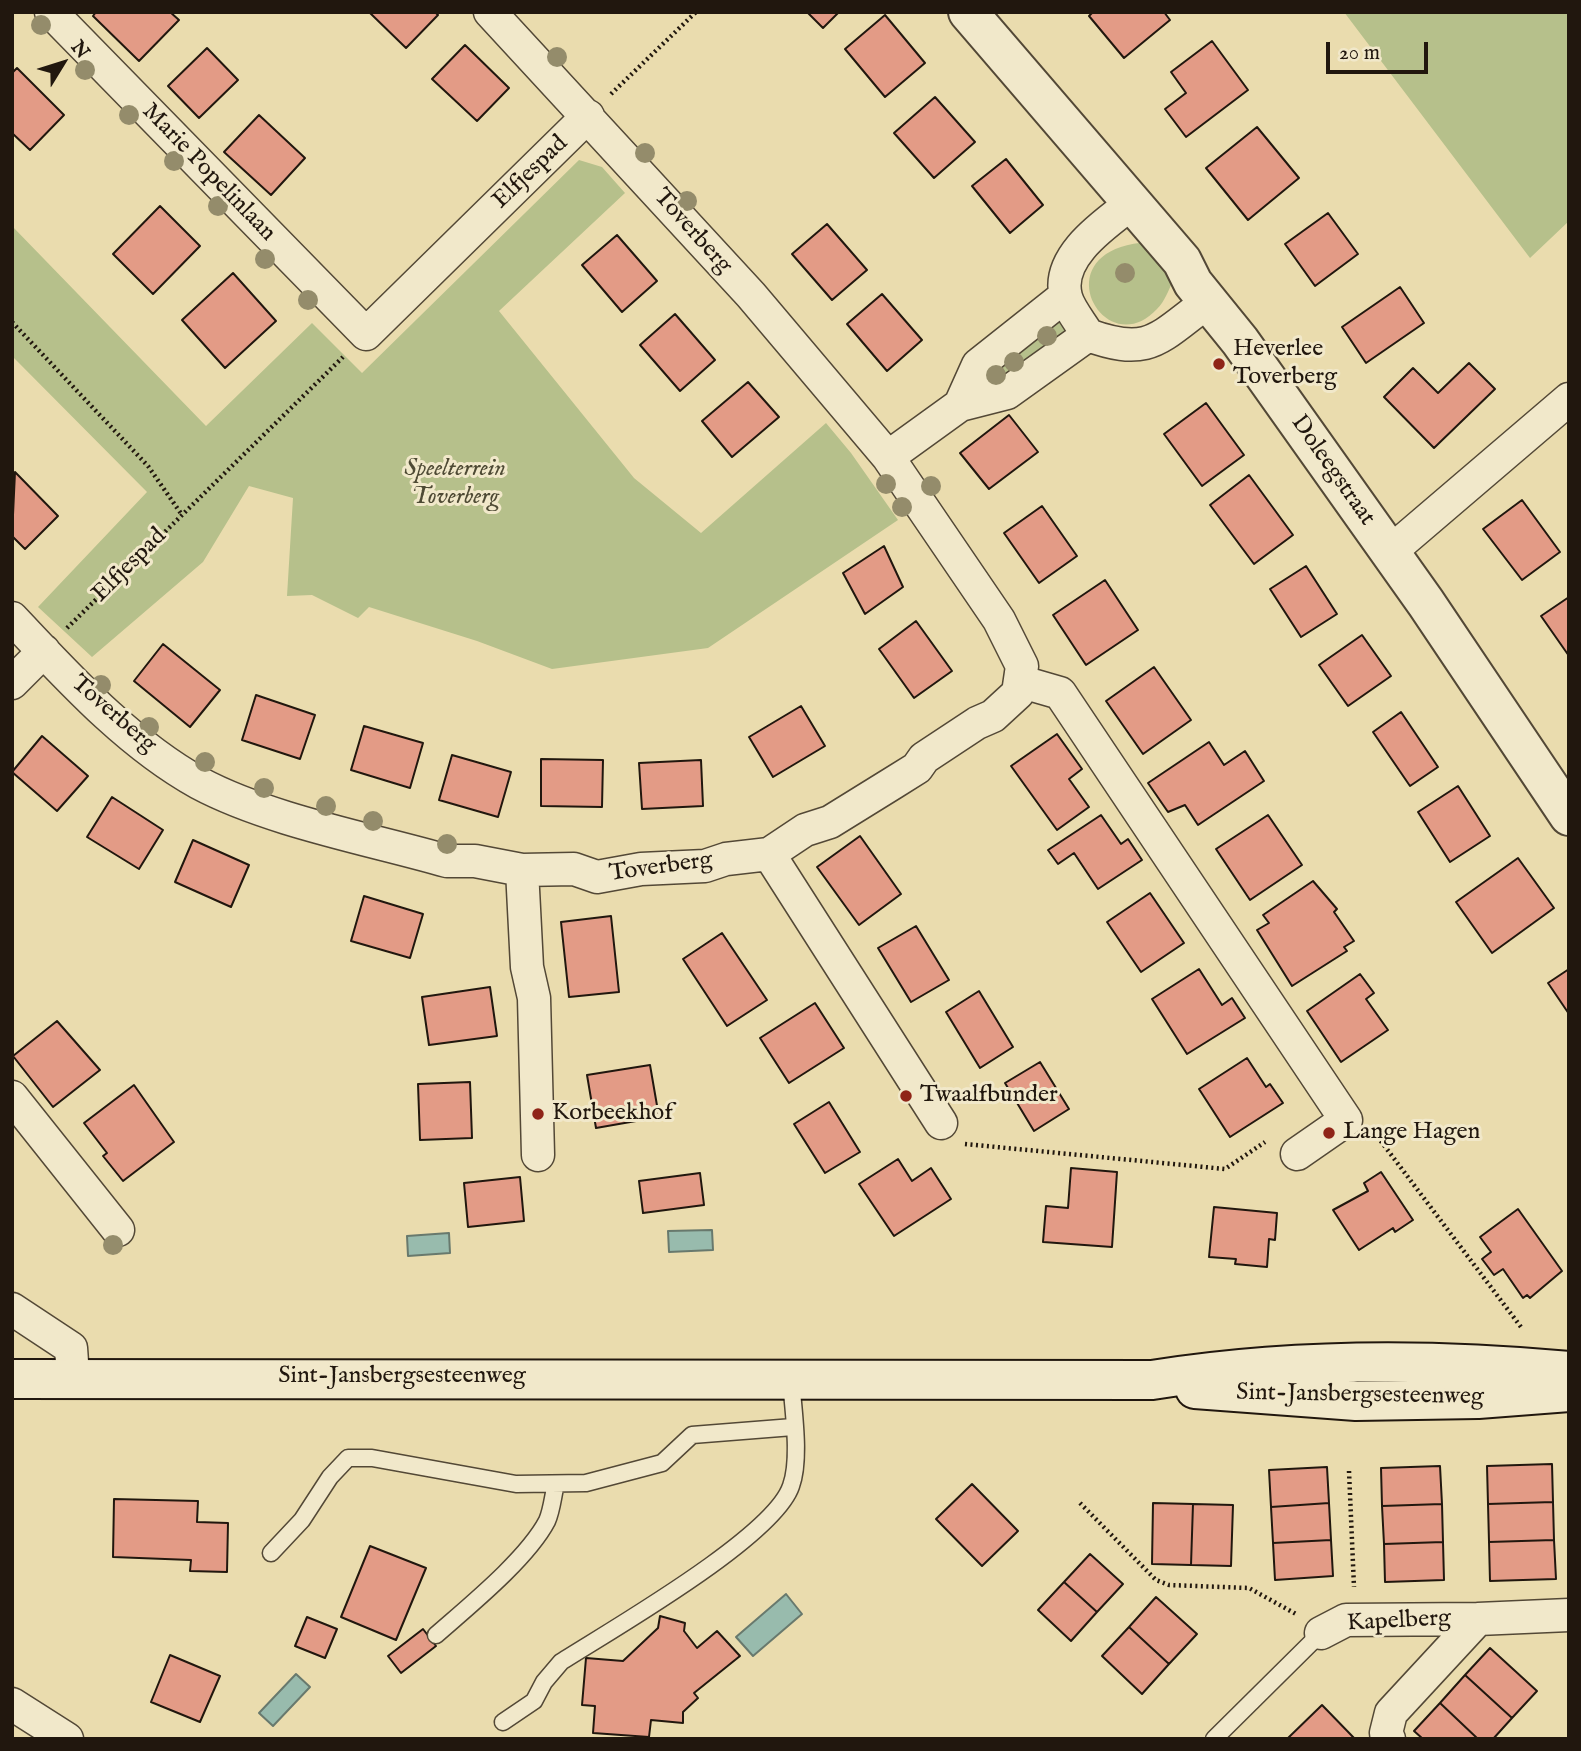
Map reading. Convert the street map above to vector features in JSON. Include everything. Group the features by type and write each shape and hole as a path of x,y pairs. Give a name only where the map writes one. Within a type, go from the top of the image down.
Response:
{"main road":[{"name":"Doleegstraat","path":"968,12 1131,204 1172,247 1193,283 1209,301 1390,552 1569,816"},
{"name":"Sint-Jansbergsesteenweg","path":"12,1378 74,1376 1152,1380 1214,1370 1339,1362 1474,1363 1569,1370"},
{"name":"Sint-Jansbergsesteenweg","path":"1152,1380 1212,1393 1356,1401 1478,1399 1569,1392"}],"street":[{"name":"Marie Popelinlaan","path":"51,12 357,343"},
{"name":"Toverberg","path":"12,618 53,642 142,744 199,782 260,809 447,861 475,861 522,870 574,869 597,877 641,869 705,866 726,859 768,854 805,830 830,822 916,768 924,758 1012,702 1022,682 1022,666 1017,652 999,620 888,457 751,295 490,12"},
{"name":"Elfjespad","path":"357,343 588,116"},
{"path":"1131,204 1080,248 1067,269 1065,296 1088,335 1117,345 1133,347 1146,343 1209,301"},
{"path":"960,405 978,365 1065,296"},
{"path":"888,457 960,405 1007,393 1088,335"},
{"path":"1390,552 1569,399"},
{"path":"12,683 53,642"},
{"path":"1022,682 1060,693 1346,1120 1297,1154"},
{"path":"768,854 941,1123"},
{"path":"522,870 527,967 534,998 538,1154"},
{"path":"12,1097 118,1230"},
{"path":"12,1309 71,1348 74,1376"},
{"name":"Kapelberg","path":"1321,1633 1346,1620 1569,1615"},
{"name":"Kapelberg","path":"1389,1739 1386,1733 1391,1713 1478,1619"},
{"path":"12,1704 67,1739"}],"lane":[{"path":"503,1722 534,1701 544,1682 561,1662 712,1565 777,1511 792,1486 791,1378"},
{"path":"271,1553 302,1520 330,1477 348,1458 372,1458 516,1484 586,1483 662,1463 692,1435 793,1427"},
{"path":"436,1635 491,1587 531,1542 547,1520 556,1484"},
{"name":"Kapelberg","path":"1214,1739 1321,1633"}],"path":[{"name":"Elfjespad","path":"588,116 696,12"},
{"path":"12,322 148,466 182,515"},
{"name":"Elfjespad","path":"53,642 357,343"},
{"path":"1346,1120 1361,1112 1521,1327"},
{"path":"941,1123 965,1144 1225,1169 1281,1132 1297,1154"},
{"path":"1349,1471 1354,1589"},
{"name":"Kapelberg","path":"1080,1503 1156,1580 1169,1585 1249,1588 1308,1620 1321,1633"}],"green space":[{"path":"1344,12 1569,12 1569,221 1530,258"},
{"name":"Speelterrein Toverberg","path":"579,160 602,167 625,193 499,311 634,478 701,533 826,423 851,453 898,520 708,648 552,669 477,641 369,607 358,618 312,595 287,596 293,498 249,486 203,562 92,657 38,607 147,492 12,356 12,226 206,426 312,323 362,373"},
{"path":"1149,242 1173,281 1157,309 1137,323 1118,323 1102,314 1092,299 1089,281 1096,263 1116,249"},
{"path":"1057,319 1066,332 982,390 978,385"}],"shaded area":[{"path":"712,1230 713,1250 669,1252 668,1231"},
{"path":"449,1233 450,1253 408,1256 407,1236"},
{"path":"786,1594 802,1614 753,1656 736,1637"},
{"path":"296,1674 310,1687 273,1726 259,1713"}],"building":[{"path":"96,12 170,12 179,20 139,61 93,16"},
{"path":"369,12 435,12 438,15 406,48"},
{"path":"807,12 839,12 823,28"},
{"path":"1093,12 1164,12 1170,20 1124,58 1089,16"},
{"path":"885,15 925,63 885,97 845,49"},
{"path":"1212,41 1248,90 1186,137 1165,109 1186,93 1171,72"},
{"path":"465,45 509,88 477,121 432,79"},
{"path":"207,48 238,80 199,118 168,86"},
{"path":"17,68 64,115 30,150 12,133 12,73"},
{"path":"935,97 975,142 934,178 894,133"},
{"path":"259,115 305,158 271,195 224,152"},
{"path":"1257,127 1299,178 1248,220 1206,168"},
{"path":"1006,159 1043,205 1010,233 972,186"},
{"path":"160,206 200,246 153,294 113,254"},
{"path":"1328,213 1358,254 1315,286 1285,244"},
{"path":"827,224 867,270 832,300 792,254"},
{"path":"617,235 657,281 622,312 582,265"},
{"path":"233,273 276,321 225,368 182,320"},
{"path":"1400,287 1424,323 1366,363 1342,327"},
{"path":"882,294 922,340 887,371 847,324"},
{"path":"675,314 715,360 680,391 640,345"},
{"path":"1469,363 1495,389 1434,448 1384,397 1413,368 1438,393"},
{"path":"748,382 779,417 732,457 702,421"},
{"path":"1206,403 1244,455 1202,486 1164,434"},
{"path":"1009,415 1038,452 989,489 960,453"},
{"path":"15,472 58,516 25,549 12,536"},
{"path":"1249,475 1293,535 1254,564 1210,505"},
{"path":"1522,500 1560,552 1522,580 1483,529"},
{"path":"1042,506 1077,556 1039,583 1004,533"},
{"path":"884,546 903,587 865,614 843,573"},
{"path":"1306,566 1337,614 1301,637 1270,589"},
{"path":"1105,580 1138,630 1086,665 1053,615"},
{"path":"1569,597 1569,656 1541,616"},
{"path":"916,621 952,671 914,698 879,649"},
{"path":"1362,635 1391,676 1348,706 1319,665"},
{"path":"163,644 220,690 190,727 134,681"},
{"path":"1154,667 1191,720 1143,754 1106,701"},
{"path":"256,695 315,715 300,759 242,740"},
{"path":"801,706 825,746 773,777 749,737"},
{"path":"1401,712 1438,767 1410,786 1373,732"},
{"path":"364,726 423,743 410,788 351,770"},
{"path":"1057,734 1082,769 1069,779 1089,807 1057,830 1011,766"},
{"path":"42,736 88,776 57,811 12,772"},
{"path":"1209,742 1224,765 1245,751 1264,781 1198,825 1185,805 1168,812 1148,783"},
{"path":"452,755 511,772 498,817 439,800"},
{"path":"541,759 603,760 602,807 541,806"},
{"path":"701,760 703,806 642,809 639,763"},
{"path":"1458,786 1490,836 1450,862 1418,812"},
{"path":"112,797 163,830 139,869 87,837"},
{"path":"1101,815 1121,844 1128,839 1142,860 1098,889 1074,853 1058,864 1048,850"},
{"path":"1268,815 1302,865 1250,900 1216,849"},
{"path":"860,836 901,894 859,925 817,867"},
{"path":"193,840 249,865 231,907 175,882"},
{"path":"1518,858 1554,908 1492,953 1456,902"},
{"path":"1313,881 1337,909 1334,912 1354,941 1344,947 1347,951 1292,986 1257,930 1269,923 1263,915"},
{"path":"1150,893 1184,943 1141,972 1107,922"},
{"path":"364,896 423,914 410,958 351,941"},
{"path":"611,916 619,992 569,997 561,922"},
{"path":"916,926 949,980 911,1002 878,948"},
{"path":"722,933 767,1000 727,1026 683,959"},
{"path":"1199,969 1222,1005 1232,998 1245,1018 1187,1054 1152,999"},
{"path":"1569,969 1569,1014 1548,983"},
{"path":"1360,974 1374,993 1366,999 1388,1030 1341,1062 1307,1011"},
{"path":"490,987 497,1036 429,1045 422,997"},
{"path":"979,991 1013,1047 980,1068 946,1012"},
{"path":"815,1003 844,1048 789,1083 760,1038"},
{"path":"57,1021 100,1070 53,1107 13,1056"},
{"path":"1247,1058 1266,1087 1270,1084 1283,1103 1230,1137 1199,1089"},
{"path":"1040,1062 1069,1109 1034,1131 1005,1083"},
{"path":"650,1065 659,1117 596,1128 587,1075"},
{"path":"470,1082 472,1138 420,1140 418,1084"},
{"path":"134,1085 174,1142 123,1181 103,1156 107,1153 84,1123"},
{"path":"829,1102 860,1152 825,1173 794,1124"},
{"path":"898,1159 912,1181 931,1168 951,1199 894,1236 859,1184"},
{"path":"1071,1168 1117,1172 1112,1247 1043,1242 1046,1206 1068,1208"},
{"path":"1381,1172 1413,1220 1395,1232 1393,1228 1359,1250 1333,1210 1368,1191 1364,1183"},
{"path":"700,1173 704,1205 643,1213 639,1181"},
{"path":"520,1177 524,1221 468,1227 464,1183"},
{"path":"1214,1207 1277,1213 1275,1240 1269,1239 1267,1267 1235,1264 1236,1259 1209,1257"},
{"path":"1518,1209 1562,1271 1530,1298 1527,1295 1523,1298 1503,1269 1494,1275 1482,1259 1491,1252 1480,1237"},
{"path":"1552,1464 1553,1502 1488,1504 1487,1466"},
{"path":"1440,1466 1442,1504 1382,1506 1381,1468"},
{"path":"1327,1467 1329,1503 1271,1507 1269,1470"},
{"path":"972,1484 1018,1531 982,1566 936,1519"},
{"path":"114,1499 198,1501 197,1522 228,1523 227,1572 190,1571 191,1560 113,1557"},
{"path":"1553,1502 1554,1540 1489,1542 1488,1504"},
{"path":"1153,1503 1193,1504 1191,1565 1152,1564"},
{"path":"1329,1503 1331,1540 1273,1543 1271,1507"},
{"path":"1193,1504 1233,1505 1231,1566 1191,1565"},
{"path":"1442,1504 1443,1542 1384,1544 1382,1506"},
{"path":"1331,1540 1333,1576 1275,1580 1273,1543"},
{"path":"1554,1540 1556,1579 1490,1581 1489,1542"},
{"path":"1443,1542 1444,1580 1385,1582 1384,1544"},
{"path":"370,1546 426,1568 396,1640 341,1617"},
{"path":"1090,1554 1123,1584 1097,1612 1064,1582"},
{"path":"1064,1582 1097,1612 1071,1641 1038,1610"},
{"path":"1156,1597 1197,1634 1169,1664 1129,1627"},
{"path":"660,1616 685,1623 684,1631 697,1648 717,1631 740,1656 694,1693 698,1698 683,1712 683,1723 651,1720 649,1737 593,1733 595,1706 582,1705 586,1658 623,1661 658,1628"},
{"path":"307,1617 337,1629 325,1658 295,1646"},
{"path":"1129,1627 1169,1664 1142,1694 1102,1656"},
{"path":"423,1629 436,1646 401,1673 388,1656"},
{"path":"1490,1648 1537,1691 1512,1718 1465,1675"},
{"path":"170,1655 220,1676 200,1722 151,1702"},
{"path":"1465,1675 1512,1718 1493,1739 1478,1739 1440,1703"},
{"path":"1440,1703 1478,1739 1423,1739 1414,1731"},
{"path":"1322,1705 1355,1739 1287,1739"}],"place":[{"name":"Heverlee Toverberg","path":"1219,364"},
{"name":"Twaalfbunder","path":"906,1096"},
{"name":"Korbeekhof","path":"538,1114"},
{"name":"Lange Hagen","path":"1329,1133"}]}
